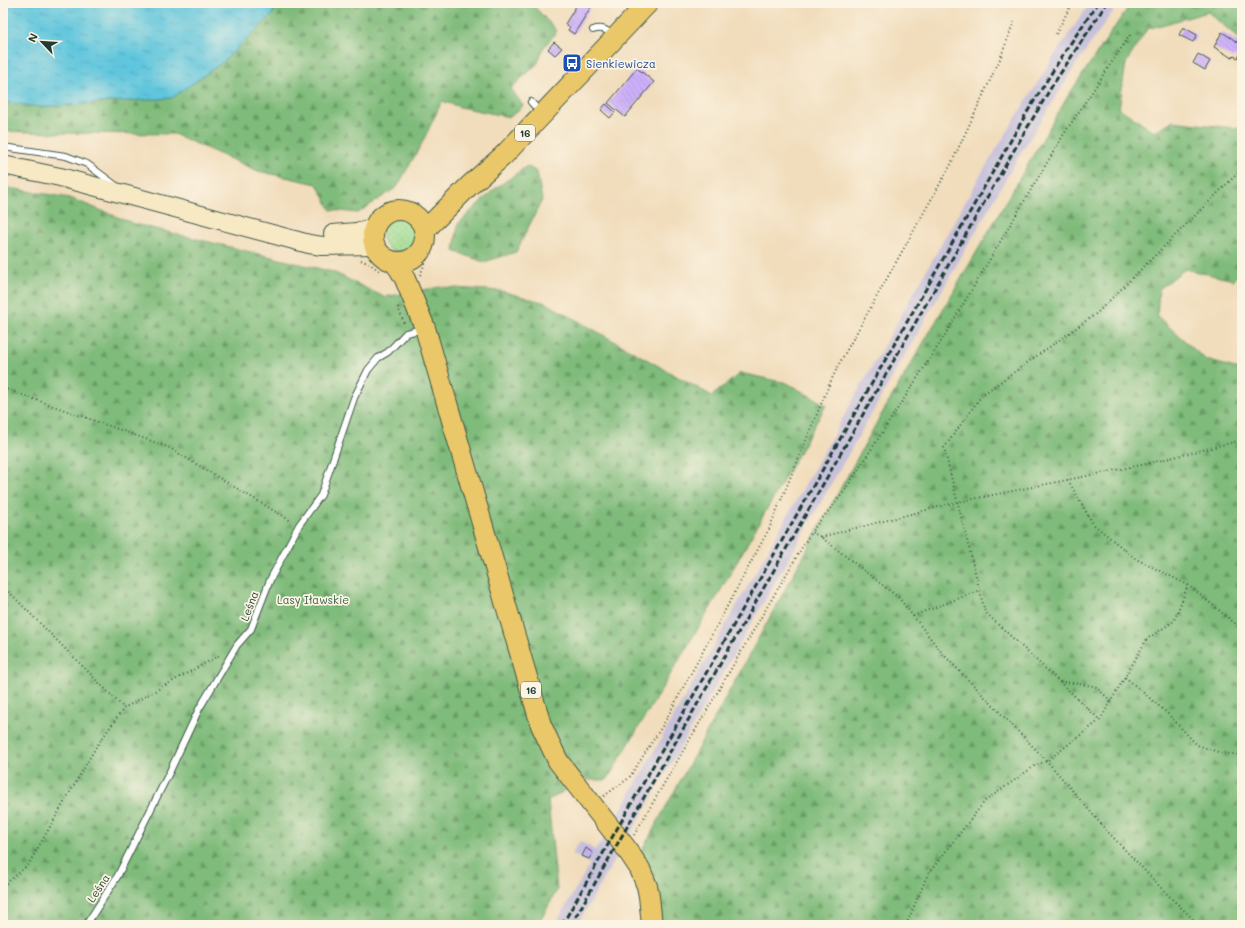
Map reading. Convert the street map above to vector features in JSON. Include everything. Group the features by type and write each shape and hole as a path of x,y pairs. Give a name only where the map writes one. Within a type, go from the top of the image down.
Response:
{"main road":[{"name":"16","path":"420,222 469,186 504,155 537,109 616,38 648,3"},
{"path":"3,165 60,177 309,244 322,246 374,237 379,219 386,213 396,210 406,211 420,222 425,238 424,246 419,253 397,265"},
{"name":"16","path":"374,237 378,252 383,258 397,265 400,270 425,328 541,725 558,761 626,848 640,869 647,886 652,925"}],"lane":[{"path":"593,30 599,28 604,29 616,38"},
{"path":"3,147 66,156 87,164 128,195"},
{"name":"Leśna","path":"86,925 117,877 199,709 237,645 251,629 270,580 299,525 321,495 354,398 368,370 378,358 388,352 406,333 425,328"}],"path":[{"path":"1056,34 1072,3"},
{"path":"591,804 629,778 663,725 735,592 769,529 828,385 950,166 1000,59 1014,22"},
{"path":"626,848 811,532 843,493 942,340 1064,134 1130,35"},
{"path":"1100,720 985,612 944,448 982,395 1097,312 1242,169"},
{"path":"357,259 370,264 397,265"},
{"path":"3,388 168,447 299,525"},
{"path":"821,537 958,502 1146,464 1242,440"},
{"path":"1068,480 1093,524 1136,559 1188,585 1242,629"},
{"path":"811,532 821,537 900,598 942,653 1047,761 1107,831 1199,925"},
{"path":"906,925 928,874 985,801 1036,765 1047,761 1100,720 1147,639 1174,620 1188,585"},
{"path":"3,586 124,708"},
{"path":"913,616 980,590"},
{"path":"3,886 28,865 96,747 124,708 237,645"},
{"path":"1125,677 1166,712 1197,745 1221,753 1242,755"},
{"path":"1059,682 1073,682 1095,686 1111,701"},
{"path":"1236,925 1242,918"}],"shaded area":[{"path":"1090,3 1119,3 1077,63 1019,156 628,839 614,822 981,174 1058,50"},
{"path":"607,834 620,851 577,925 555,925 590,864 572,854 580,841 595,850"}],"green space":[{"path":"278,3 531,3 557,31 544,47 537,64 511,88 523,106 510,117 460,107 442,101 422,143 397,187 358,213 331,210 317,184 258,171 174,134 3,131 3,102 40,107 172,98 272,15"},
{"path":"1131,3 1242,3 1242,41 1208,12 1147,29 1126,63 1119,108 1154,132 1172,121 1242,129 1242,269 1233,280 1185,269 1159,289 1157,316 1206,360 1242,370 1242,925 657,925 640,854 877,422 1068,96"},
{"path":"527,166 537,172 542,200 516,252 484,262 454,251 458,224 492,191"},
{"name":"Lasy Iławskie","path":"3,187 70,198 135,224 333,272 384,297 440,287 501,291 546,303 712,396 740,373 787,383 826,405 718,595 607,780 581,780 548,801 557,890 538,925 3,925"},
{"path":"396,218 402,218 406,219 413,225 416,235 415,242 409,249 402,252 396,252 392,251 385,245 382,238 382,232 383,228 389,221"}],"water":[{"path":"3,3 278,3 272,15 224,61 172,98 40,107 3,102"}],"building":[{"path":"578,3 585,3 591,7 574,34 568,30 570,27 565,24"},
{"path":"1183,27 1197,35 1193,42 1179,35"},
{"path":"1222,32 1242,45 1242,51 1238,58 1234,56 1232,58 1214,47"},
{"path":"554,42 562,48 555,55 548,49"},
{"path":"1198,54 1210,61 1205,70 1193,63"},
{"path":"637,68 654,82 625,117 608,103"},
{"path":"606,104 615,112 610,118 601,110"},
{"path":"586,848 593,853 589,859 582,856"}],"railway":[{"path":"562,925 1026,114 1064,53 1098,3"},
{"path":"571,925 1013,152 1052,86 1107,3"}],"place":[{"name":"Sienkiewicza","path":"572,63"}]}
